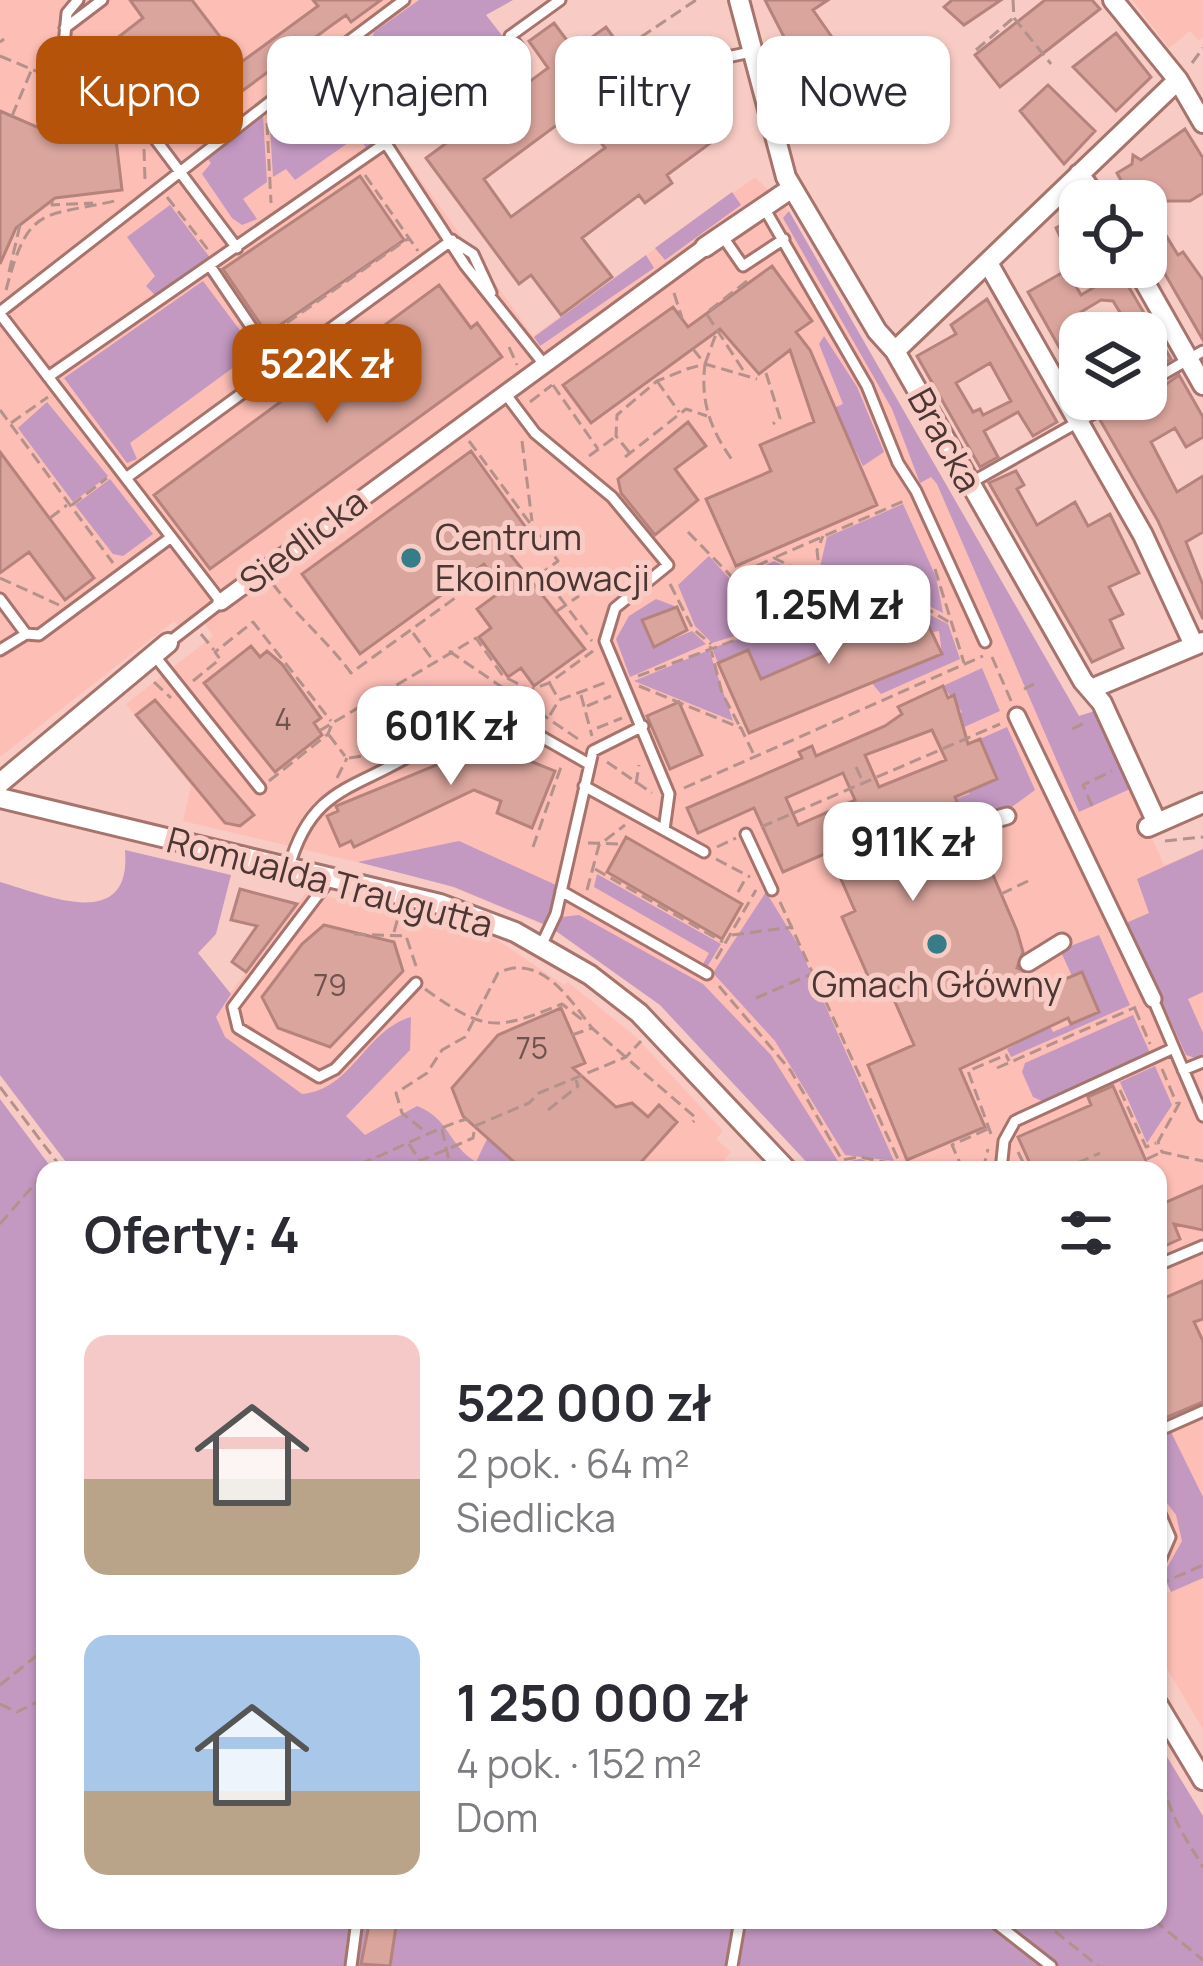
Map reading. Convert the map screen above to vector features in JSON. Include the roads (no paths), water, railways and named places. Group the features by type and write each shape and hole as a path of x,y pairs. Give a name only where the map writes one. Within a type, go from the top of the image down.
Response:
{"street":[{"name":"Bracka","path":"739,0 792,188 877,332 895,351 1091,689 1152,825 1203,803"},
{"path":"1113,0 1181,77 1203,123"},
{"path":"895,351 1181,77"},
{"path":"1079,173 1084,180"},
{"name":"Siedlicka","path":"221,602 525,376 543,368 792,188"},
{"path":"988,263 1199,644 1091,689"},
{"path":"1150,288 1196,355 1203,385"},
{"name":"Siedlicka","path":"0,783 157,657"},
{"path":"1017,716 1154,1003"},
{"name":"Romualda Traugutta","path":"0,798 450,907 542,946 639,1013 779,1161"},
{"path":"968,827 1007,816"},
{"path":"1028,963 1062,942"},
{"path":"1167,1720 1203,1780"}],"lane":[{"path":"78,0 67,13 67,60 74,70 118,95 237,248"},
{"path":"65,28 102,0"},
{"path":"355,36 404,0"},
{"path":"510,36 560,0"},
{"path":"733,57 751,52"},
{"path":"221,602 0,313 267,102"},
{"path":"48,377 382,144"},
{"path":"384,144 452,240 473,254 491,293 543,368"},
{"path":"763,206 867,386 898,463 916,491 985,642"},
{"path":"714,241 743,266 784,239"},
{"path":"126,478 452,240"},
{"path":"213,264 279,368"},
{"path":"1167,372 1196,355"},
{"path":"504,392 518,411 611,497 668,565 615,608 605,641 669,794 664,830"},
{"path":"969,483 1082,420"},
{"path":"0,650 26,634 39,635 170,538"},
{"path":"0,599 26,634"},
{"name":"Siedlicka","path":"157,657 221,602"},
{"path":"157,657 260,788"},
{"path":"289,867 306,818 424,747 468,708 540,736 589,764"},
{"path":"542,946 561,891 593,751 643,727"},
{"path":"584,786 704,852"},
{"path":"746,834 772,890"},
{"path":"332,877 233,1007 238,1028 310,1076 319,1077 335,1069 416,983"},
{"path":"561,891 707,974"},
{"path":"1154,1003 1203,1116"},
{"path":"1002,1161 1004,1141 1016,1120 1174,1048"},
{"path":"1184,1070 1203,1062"},
{"path":"1167,1261 1203,1246"},
{"path":"1167,1427 1203,1411"},
{"path":"351,1966 356,1929"},
{"path":"732,1966 738,1929"},
{"path":"1004,1929 1052,1966"}],"place":[{"name":"Centrum Ekoinnowacji","path":"411,558"},
{"name":"Gmach Główny","path":"937,944"}]}
